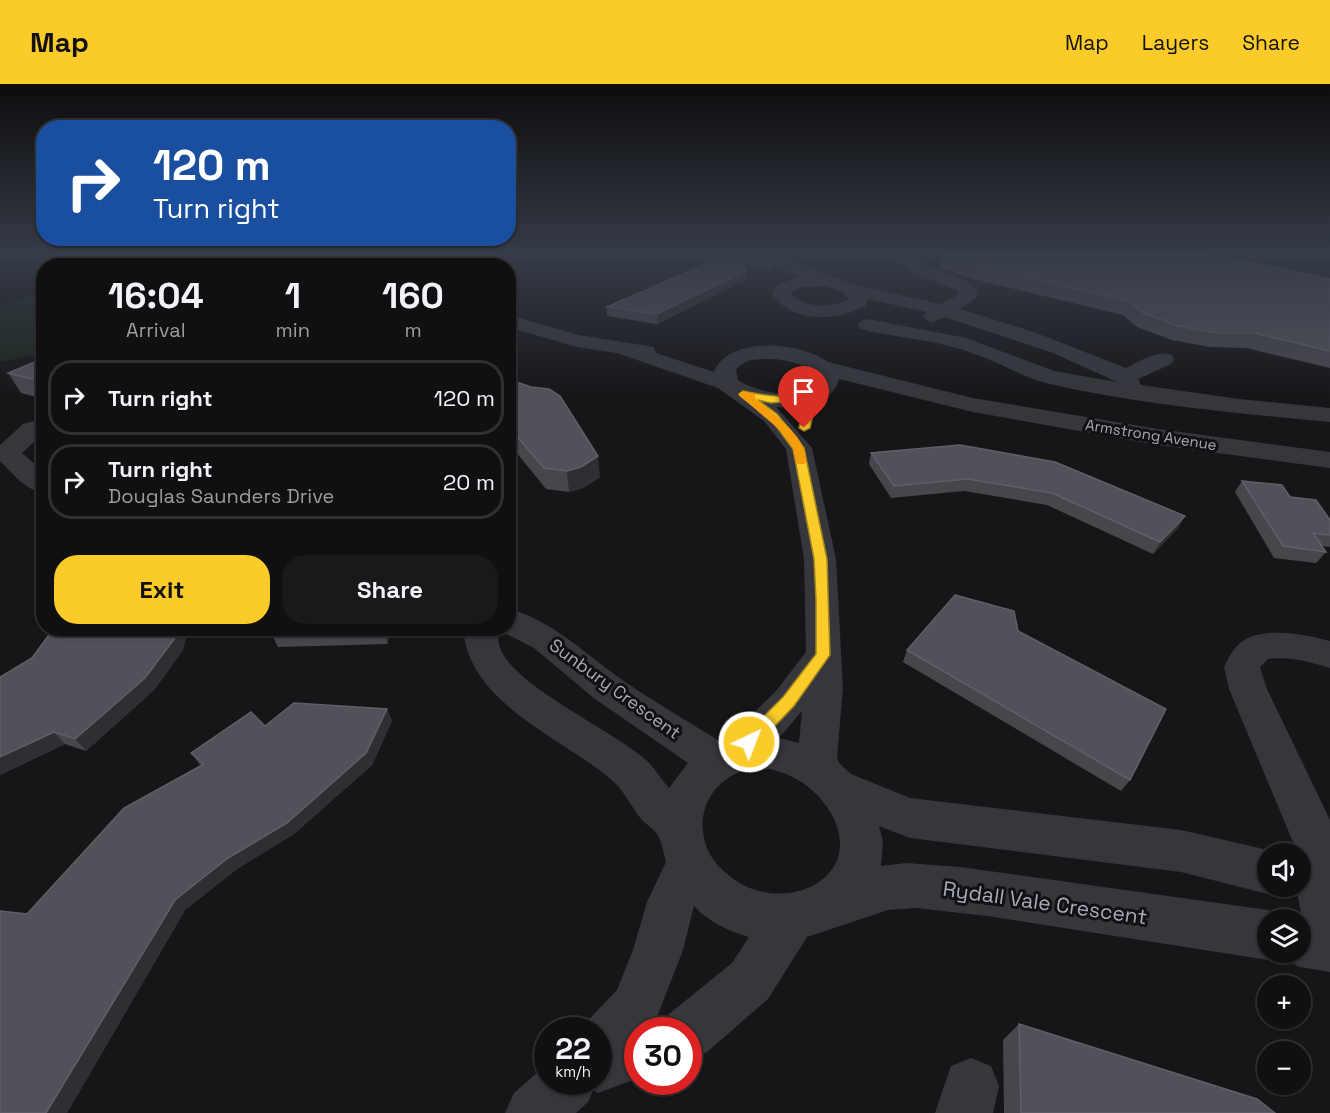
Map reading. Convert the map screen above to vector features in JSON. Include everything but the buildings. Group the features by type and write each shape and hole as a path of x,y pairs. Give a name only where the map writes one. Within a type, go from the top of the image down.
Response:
{"street":[{"path":"784,303 785,309"},
{"path":"788,303 747,355 724,369 723,376 735,388 773,416 799,448"},
{"path":"702,1021 750,981 808,913 850,883 862,851 857,818 816,757 824,688 820,559 799,448 815,395 828,383 829,375 800,347 802,332 807,322 844,303"},
{"path":"871,303 906,314 945,315 1028,335 1129,384"},
{"path":"945,315 961,303"},
{"path":"785,309 829,310"},
{"path":"516,323 577,341 625,349 747,355"},
{"path":"868,325 959,342 982,349 1049,377 1129,384 1239,406 1330,415"},
{"path":"625,349 735,388"},
{"name":"Armstrong Avenue","path":"747,355 785,353 818,364 973,405 1158,437 1330,460"},
{"path":"1129,384 1163,359"},
{"name":"Armstrong Avenue","path":"735,388 778,400 815,395 973,405"},
{"path":"36,427 7,453 36,479"},
{"name":"Sunbury Crescent","path":"516,624 546,639 608,688 729,758"},
{"path":"481,636 484,655 505,680 538,710 612,756 625,767 657,806 684,846 706,888 730,907 760,917 808,913"},
{"path":"1330,655 1292,646 1269,645 1257,649 1247,657 1242,667 1248,688 1318,864 1330,933"},
{"path":"612,1035 636,1008 658,950 684,846 684,801 698,778 729,758 789,701 823,655"},
{"path":"729,758 766,752 794,758 876,806 910,818 1181,851 1257,869"},
{"name":"Rydall Vale Crescent","path":"808,913 883,887 909,885 989,892 1257,933"},
{"path":"1311,944 1330,947"},
{"path":"534,1113 554,1095"}],"shaded area":[{"path":"11,303 36,303 36,354 0,362 0,307"}],"slow traffic":[{"path":"752,396 743,394 773,416 785,429 799,448 801,461"}],"route":[{"path":"749,742 789,701 823,655 823,600 820,559 799,448 773,416 743,394 771,400 812,396 804,428"}]}
